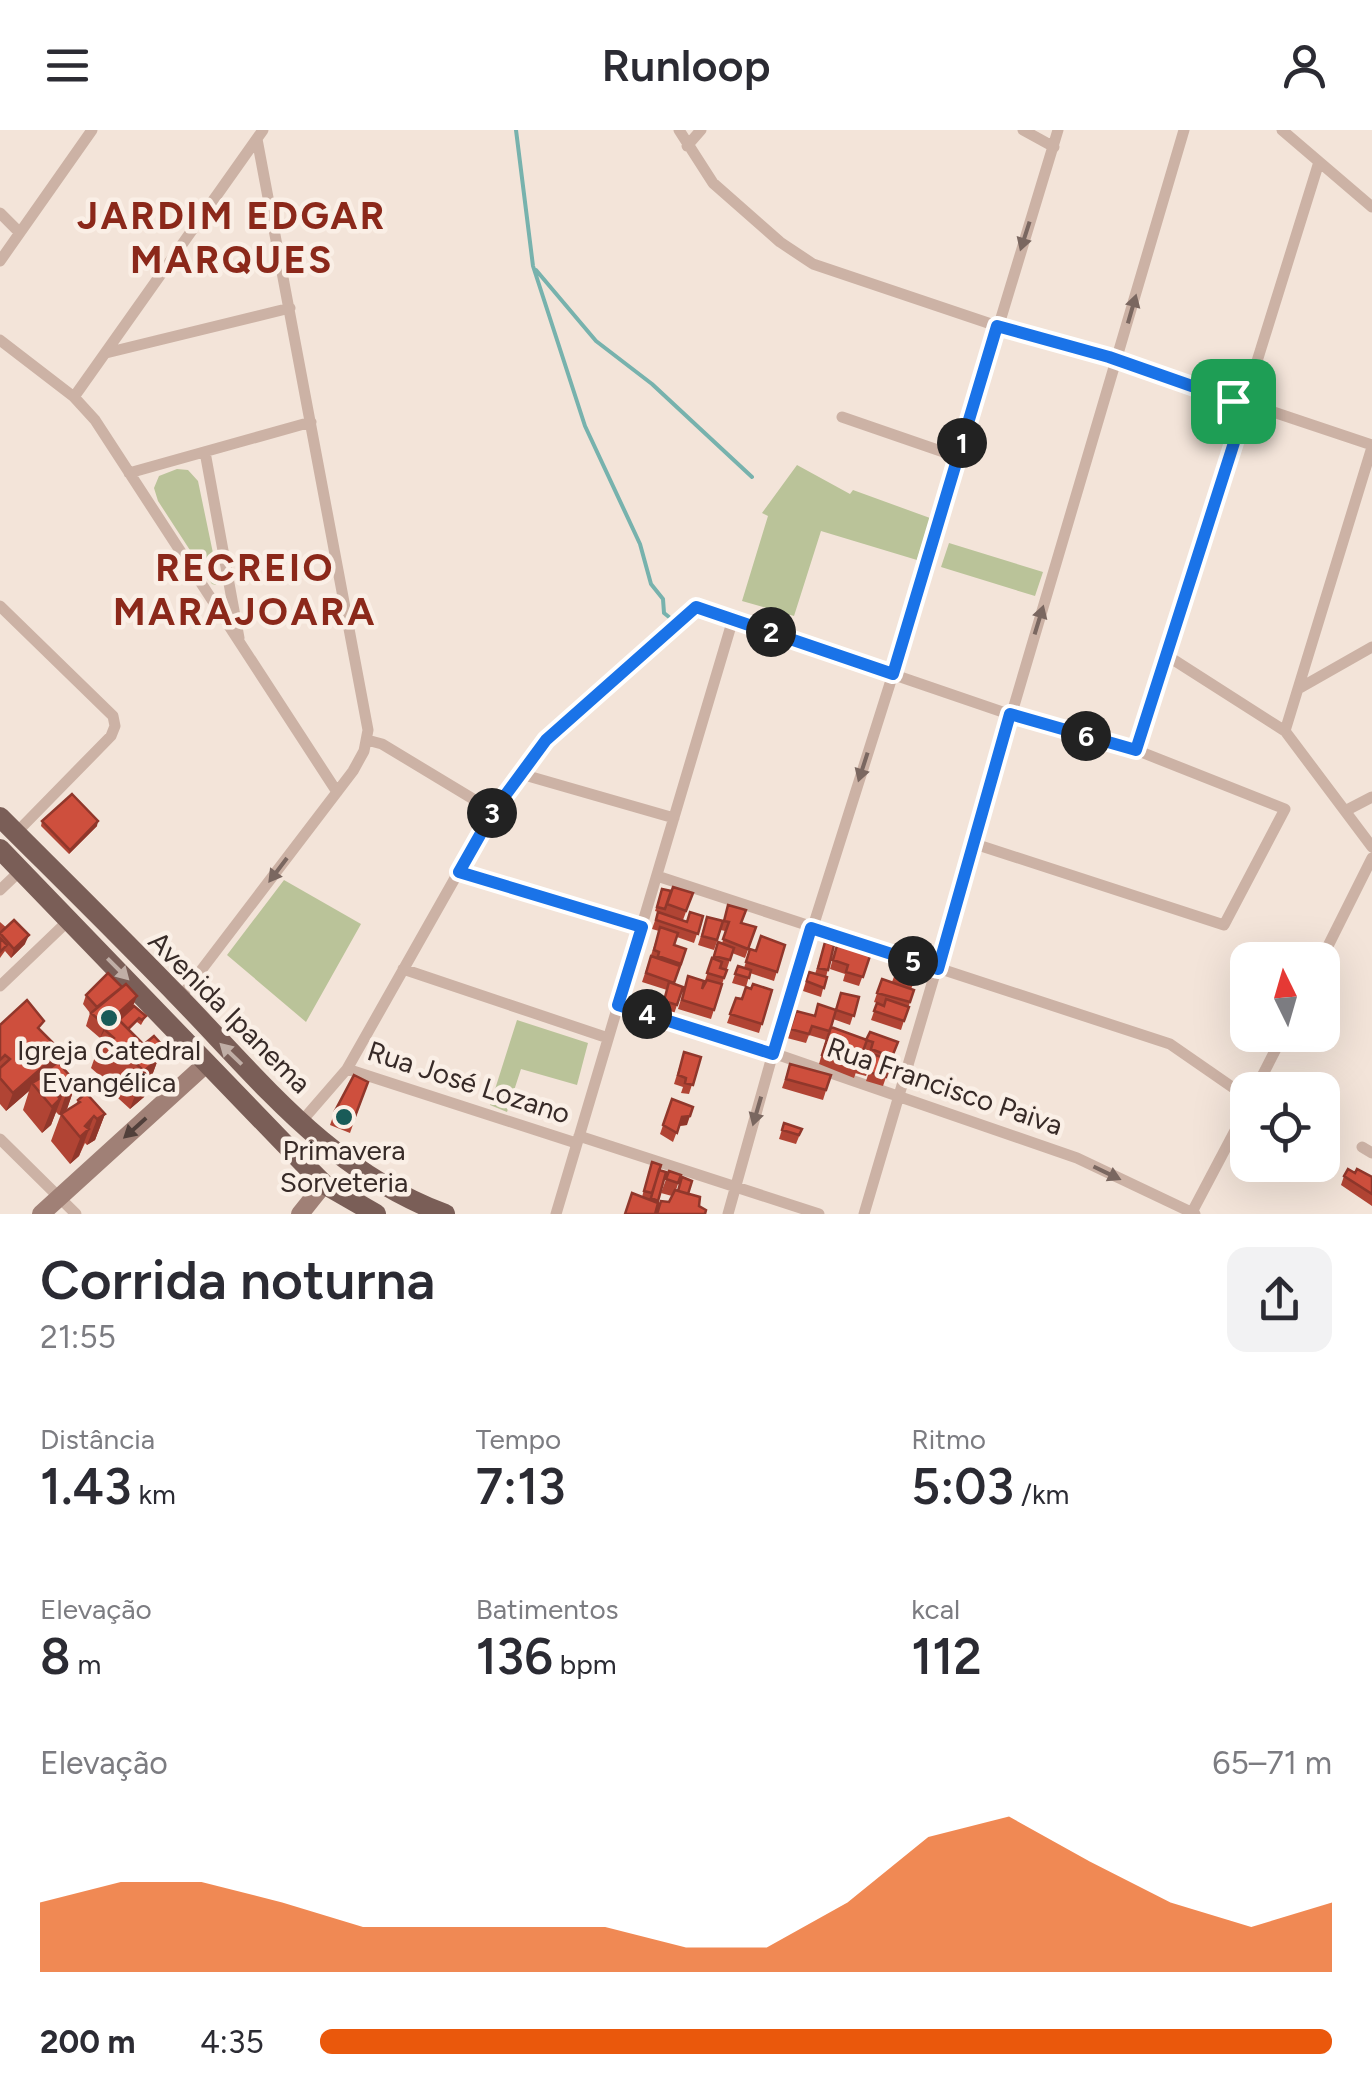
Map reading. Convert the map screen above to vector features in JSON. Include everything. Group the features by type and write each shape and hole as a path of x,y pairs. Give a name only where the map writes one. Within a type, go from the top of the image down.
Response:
{"main road":[{"name":"Avenida Ipanema","path":"0,817 180,998 219,1043 332,1150 386,1187 445,1214"},
{"name":"Avenida Ipanema","path":"0,849 324,1184 376,1214"},
{"path":"41,1214 208,1062"},
{"path":"300,1214 329,1174 332,1150"}],"street":[{"path":"0,261 92,130"},
{"path":"679,130 713,183 780,242 812,264 1372,446 1286,731"},
{"path":"687,146 701,130"},
{"path":"1023,130 1054,147"},
{"path":"728,1214 811,928 893,674 1058,130"},
{"path":"864,1214 1184,130"},
{"path":"1282,130 1372,207"},
{"path":"180,998 336,792 358,761 367,740 356,658 260,134"},
{"path":"74,397 260,134"},
{"path":"1136,750 1319,162"},
{"path":"0,213 19,232"},
{"path":"106,353 290,308"},
{"path":"0,340 74,397 95,420 336,792"},
{"path":"842,417 958,457"},
{"path":"130,473 311,422"},
{"path":"205,452 240,647"},
{"path":"0,606 112,716 115,726 111,736 16,833"},
{"path":"301,1122 347,1069 493,812 546,740 696,607 1010,714 1136,750 1285,809 1224,925 974,844"},
{"path":"556,1214 732,619"},
{"path":"1298,688 1372,647"},
{"path":"1166,655 1286,731 1372,847"},
{"path":"367,740 382,744 493,812"},
{"path":"521,774 674,818"},
{"path":"1345,811 1372,797"},
{"path":"1330,942 1372,858"},
{"path":"0,890 21,870"},
{"path":"459,872 642,927"},
{"path":"657,876 1170,1044 1230,1089"},
{"path":"0,986 69,920"},
{"path":"403,969 608,1038"},
{"name":"Rua Francisco Paiva","path":"618,1005 1077,1158 1192,1214"},
{"name":"Rua José Lozano","path":"347,1069 819,1214"},
{"path":"1192,1214 1230,1138"},
{"path":"0,1139 76,1214"}],"green space":[{"path":"797,465 850,494 853,490 930,518 917,560 821,531 794,616 742,601 768,516 762,513"},
{"path":"177,469 188,470 198,481 219,582 216,585 158,501 154,488 159,476"},
{"path":"949,543 1043,572 1035,596 941,567"},
{"path":"284,880 361,924 306,1022 227,955"},
{"path":"517,1020 588,1043 577,1085 521,1069 507,1112 490,1105"}],"building":[{"path":"72,794 98,821 70,850 42,821"},
{"path":"673,887 693,893 686,911 667,904"},
{"path":"662,889 671,891 665,909 657,907"},
{"path":"728,905 746,910 741,923 756,927 748,949 723,939 729,922 724,921"},
{"path":"658,912 687,922 690,912 703,916 698,934 656,920"},
{"path":"707,917 723,921 717,940 702,936"},
{"path":"14,920 29,935 14,949 0,933"},
{"path":"660,927 678,933 674,945 686,949 681,964 658,956 659,952 654,950"},
{"path":"761,936 785,945 777,972 746,962 750,949 756,951"},
{"path":"839,938 872,950 863,977 846,972 848,965 833,960"},
{"path":"718,942 734,948 730,960 714,956"},
{"path":"825,942 834,945 828,970 818,968"},
{"path":"651,956 680,966 674,983 646,973"},
{"path":"712,958 722,962 720,968 727,970 724,978 707,973"},
{"path":"900,960 918,965 915,980 895,974"},
{"path":"738,966 751,970 749,978 735,974"},
{"path":"809,972 827,977 824,988 806,981"},
{"path":"108,973 122,987 97,1007 86,995"},
{"path":"688,976 704,981 702,989 707,980 722,984 714,1010 682,1000"},
{"path":"882,979 914,990 910,1002 877,993"},
{"path":"669,982 683,987 677,1005 664,1001"},
{"path":"126,984 137,996 105,1025 91,1013"},
{"path":"753,984 772,990 762,1024 730,1014 736,998 742,999 746,987 751,989"},
{"path":"841,993 859,997 854,1016 836,1010"},
{"path":"886,999 909,1007 904,1021 874,1011 877,1003 884,1006"},
{"path":"27,1000 44,1021 38,1028 61,1051 13,1093 0,1078 0,1068 10,1059 5,1055 0,1060 0,1025"},
{"path":"818,1004 836,1010 829,1031 812,1026 809,1034 790,1029 796,1011 815,1016"},
{"path":"134,1006 146,1016 128,1029 119,1020"},
{"path":"119,1020 158,1059 144,1071 111,1041 114,1038 105,1030"},
{"path":"831,1027 867,1040 857,1068 822,1055"},
{"path":"870,1032 898,1042 892,1057 871,1049 873,1042 866,1040"},
{"path":"154,1036 167,1050 157,1058 143,1045"},
{"path":"684,1052 701,1057 693,1085 678,1075"},
{"path":"862,1055 872,1059 867,1072 857,1068"},
{"path":"875,1055 892,1060 886,1077 869,1072"},
{"path":"58,1062 76,1083 57,1095 60,1099 52,1107 32,1083 51,1072 49,1069"},
{"path":"790,1064 831,1075 826,1090 786,1079"},
{"path":"354,1075 368,1082 354,1119 335,1111"},
{"path":"86,1093 105,1114 97,1119 94,1116 85,1126 89,1129 80,1137 61,1114 80,1102"},
{"path":"672,1099 693,1107 690,1116 682,1117 677,1133 663,1125"},
{"path":"784,1123 802,1129 799,1135 782,1130"},
{"path":"652,1162 661,1165 652,1193 644,1191"},
{"path":"1348,1169 1372,1177 1372,1194 1344,1176"},
{"path":"659,1170 666,1172 658,1201 651,1198"},
{"path":"669,1171 681,1175 678,1183 666,1179"},
{"path":"682,1177 692,1181 688,1194 678,1191"},
{"path":"675,1190 700,1197 699,1206 706,1210 705,1214 657,1214 661,1201 669,1202"},
{"path":"632,1193 658,1203 655,1214 625,1214"}],"waterway":[{"path":"516,130 533,266 585,426 640,544 651,584 663,599 664,613 669,617"},
{"path":"536,270 596,341 652,384 752,477"}],"place":[{"name":"Igreja Catedral Evangélica","path":"109,1018"},
{"name":"Primavera Sorveteria","path":"344,1117"}],"district":[{"name":"JARDIM EDGAR MARQUES","path":"232,238"},
{"name":"RECREIO MARAJOARA","path":"245,590"}],"route":[{"path":"997,326 1109,357 1233,401 1246,405 1136,750 1010,714 938,969 811,928 773,1054 618,1005 642,927 459,872 493,812 546,740 696,607 893,674 997,326"}]}
